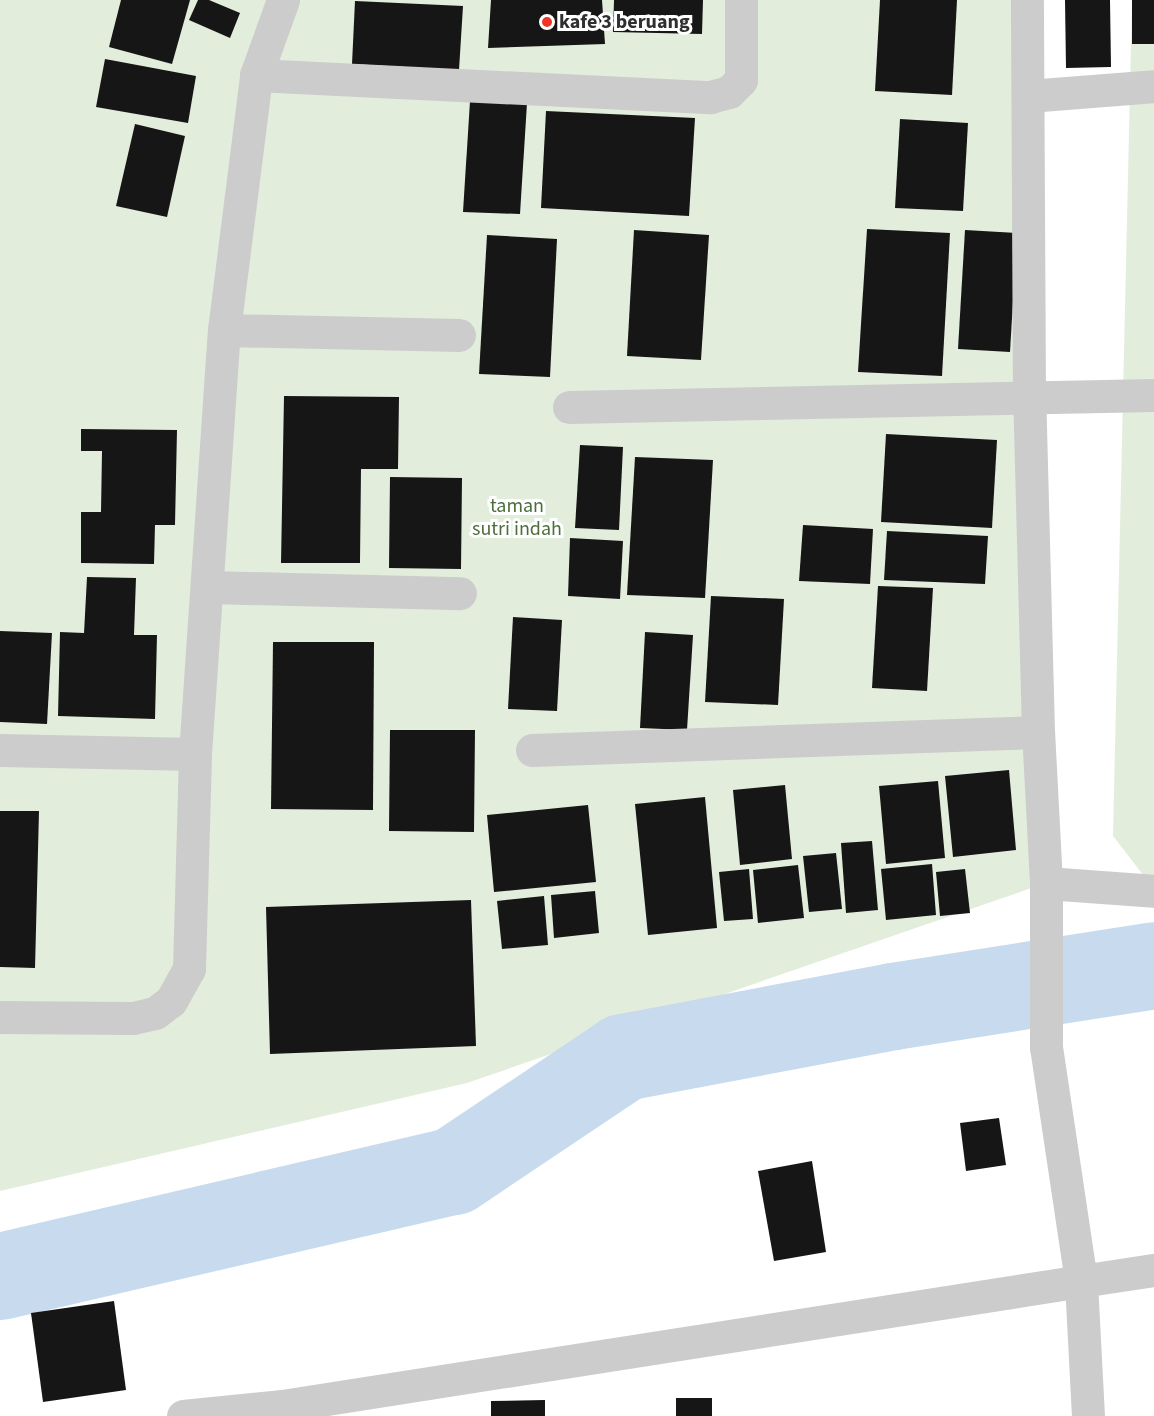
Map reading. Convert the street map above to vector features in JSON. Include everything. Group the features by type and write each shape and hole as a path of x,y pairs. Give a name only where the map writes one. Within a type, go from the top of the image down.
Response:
{"street":[{"path":"0,1017 133,1018 155,1013 171,1001 189,969 195,754 209,587 224,330 256,75 283,0"},
{"path":"256,75 710,97 729,92 741,80 741,0"},
{"path":"1027,0 1029,398 1038,732 1048,938 1046,1048 1081,1281 1088,1416"},
{"path":"1028,96 1154,86"},
{"path":"224,330 459,335"},
{"path":"569,407 1154,395"},
{"path":"209,587 460,593"},
{"path":"532,750 1038,732"},
{"path":"0,750 195,754"},
{"path":"1046,882 1154,891"},
{"path":"183,1416 282,1406 1154,1270"}],"green space":[{"name":"taman sutri indah","path":"0,0 1030,0 1046,883 467,1083 0,1191"},
{"path":"1132,0 1154,0 1154,889 1113,836"}],"building":[{"path":"121,0 190,0 172,64 109,47"},
{"path":"198,0 209,0 240,13 230,38 189,20"},
{"name":"kafe 3 beruang","path":"491,0 602,0 605,44 488,48"},
{"path":"614,0 703,0 702,34 613,32"},
{"path":"880,0 957,0 952,95 875,91"},
{"path":"1065,0 1110,0 1111,67 1066,68"},
{"path":"1132,0 1154,0 1154,44 1132,44"},
{"path":"355,1 463,6 459,70 352,64"},
{"path":"105,59 196,76 188,123 96,107"},
{"path":"470,101 527,103 520,214 463,212"},
{"path":"546,111 695,118 689,216 541,208"},
{"path":"900,119 968,123 963,211 895,208"},
{"path":"135,124 185,136 167,217 116,206"},
{"path":"867,229 950,233 942,376 858,372"},
{"path":"634,230 709,235 701,360 627,356"},
{"path":"965,230 1017,233 1010,352 958,349"},
{"path":"487,235 557,239 550,377 479,374"},
{"path":"284,396 399,397 398,469 361,469 360,563 281,563"},
{"path":"81,429 177,430 175,525 155,525 154,564 81,563 81,512 101,512 102,451 81,451"},
{"path":"886,434 997,440 992,528 881,522"},
{"path":"580,445 623,447 619,530 575,528"},
{"path":"635,457 713,460 705,598 627,595"},
{"path":"390,477 462,478 461,569 389,568"},
{"path":"803,525 873,529 870,584 799,581"},
{"path":"887,531 988,536 985,584 884,580"},
{"path":"570,538 623,541 620,599 568,596"},
{"path":"87,577 136,578 134,635 157,635 155,719 58,716 60,632 84,633"},
{"path":"878,586 933,588 927,691 872,688"},
{"path":"711,596 784,599 778,705 705,702"},
{"path":"513,617 562,620 557,711 508,709"},
{"path":"0,631 52,633 47,724 0,722"},
{"path":"645,632 693,635 687,730 640,728"},
{"path":"273,642 374,642 373,810 271,809"},
{"path":"390,730 475,730 474,832 389,831"},
{"path":"1009,770 1016,850 953,857 945,776"},
{"path":"938,781 945,858 886,864 879,786"},
{"path":"785,785 792,859 740,865 733,790"},
{"path":"705,797 717,928 648,935 635,804"},
{"path":"588,805 596,882 494,892 487,815"},
{"path":"0,811 39,811 35,968 0,967"},
{"path":"872,841 878,910 846,913 841,843"},
{"path":"836,853 842,909 809,912 803,856"},
{"path":"932,864 936,915 886,920 881,869"},
{"path":"798,865 804,918 758,923 753,870"},
{"path":"749,869 753,919 724,921 719,872"},
{"path":"965,869 970,913 940,916 936,872"},
{"path":"595,891 599,933 554,938 551,895"},
{"path":"544,896 548,945 502,949 497,901"},
{"path":"471,900 476,1046 270,1054 266,907"},
{"path":"999,1118 1006,1165 966,1171 960,1123"},
{"path":"812,1161 826,1252 774,1261 758,1171"},
{"path":"114,1301 126,1390 43,1402 31,1313"},
{"path":"676,1398 712,1398 712,1416 676,1416"},
{"path":"545,1400 545,1416 491,1416 491,1401"}],"waterway":[{"path":"0,1276 453,1171 623,1057 893,1006 1154,965"}],"place":[{"name":"kafe 3 beruang","path":"547,22"}]}
